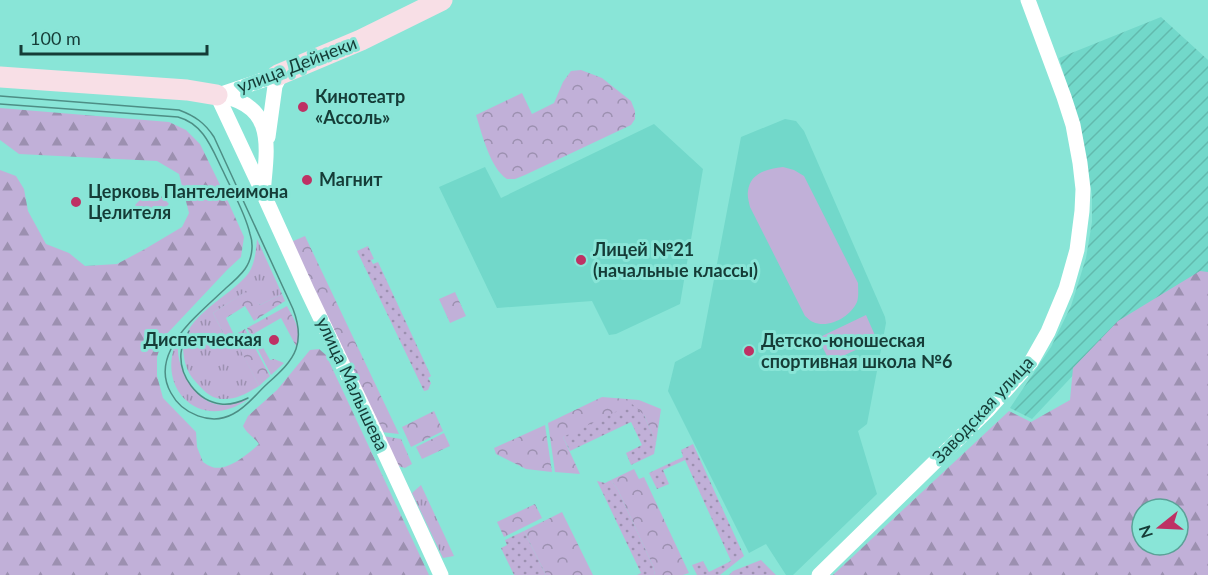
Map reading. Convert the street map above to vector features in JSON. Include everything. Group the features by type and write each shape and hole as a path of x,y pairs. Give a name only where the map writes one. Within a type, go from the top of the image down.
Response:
{"main road":[{"name":"улица Дейнеки","path":"282,73 361,40 442,0"},
{"name":"улица Дейнеки","path":"0,77 187,90 217,95"}],"street":[{"name":"Заводская улица","path":"819,575 966,433 1031,362 1048,332 1066,289 1077,250 1082,211 1083,189 1080,163 1064,97 1028,0"},
{"name":"улица Дейнеки","path":"217,95 282,73"},
{"path":"266,152 275,86 282,73"},
{"name":"улица Малышева","path":"217,95 234,98 249,106 260,119 266,135 263,193"},
{"name":"улица Малышева","path":"217,95 441,575"}],"shaded area":[{"path":"1161,17 1208,60 1208,273 1111,335 1032,419 1010,408 1051,347 1071,306 1086,258 1092,222 1092,195 1081,131 1059,58"},
{"path":"785,119 796,121 804,131 886,323 867,424 858,431 877,494 793,575 786,575 766,544 749,553 668,391 675,362 701,348 741,137"},
{"name":"Лицей №21 (начальные классы)","path":"654,124 703,169 680,304 616,334 609,335 592,301 497,308 439,187 485,167 501,198"}],"green space":[{"path":"581,70 602,78 631,101 635,119 631,125 525,175 507,179 491,159 476,115 522,93 532,114 554,103 563,82 571,71"},
{"path":"0,108 169,122 186,130 200,144 244,237 241,257 163,338 157,357 157,376 163,398 196,432 197,447 203,462 218,468 231,465 259,444 243,426 248,416 277,390 310,350 319,349 326,355 429,575 0,575 0,170 16,176 24,189 28,211 46,244 69,253 85,266 117,264 182,227 189,213 179,174 157,161 19,154 0,140"},
{"path":"783,167 804,176 858,283 858,300 854,307 844,317 832,323 819,324 805,316 750,207 748,193 752,180 760,173"},
{"path":"153,187 169,204 151,221 135,205"},
{"path":"305,236 399,434 381,432 291,242"},
{"path":"257,239 282,294 260,305 244,293 213,313 232,350 239,346 259,386 236,397 226,399 213,397 191,376 185,360 184,344 195,321 248,274 254,262"},
{"path":"368,246 374,259 371,260 373,264 378,262 431,376 428,378 431,383 428,390 424,391 357,251"},
{"path":"1200,271 1208,272 1208,575 833,575 1009,411 1031,422 1070,400 1073,368 1118,321"},
{"path":"245,292 260,305 282,294 285,301 254,321 245,306 226,318 234,335 245,329 270,376 259,386 239,347 232,350 213,313"},
{"path":"455,292 466,316 450,323 439,299"},
{"path":"287,306 298,331 296,346 281,318 255,333 270,360 274,359 284,363 271,375 247,328"},
{"path":"866,315 877,340 830,362 818,338"},
{"path":"182,332 178,349 179,360 186,377 197,393 212,403 221,405 248,399 229,409 212,411 196,407 184,398 175,385 171,369 173,351"},
{"path":"602,397 639,400 661,409 656,443 644,415 563,437 580,474 555,472 548,423"},
{"path":"632,404 644,415 656,443 654,454 631,465 626,453 642,445 631,422 570,451 563,437"},
{"path":"434,411 443,431 411,447 402,427"},
{"path":"545,425 552,472 526,469 496,454 494,448"},
{"path":"444,433 450,446 422,459 416,447"},
{"path":"383,436 401,439 412,464 405,468 398,466"},
{"path":"693,444 744,556 720,575 697,575 692,565 703,561 709,572 731,561 685,460 663,470 669,484 657,489 649,473 683,457 681,450"},
{"path":"634,469 639,479 644,477 689,573 655,575 618,490 611,480"},
{"path":"611,480 618,490 655,575 637,575 641,573 597,481 605,483"},
{"path":"421,485 454,556 443,558 412,493"},
{"path":"535,504 542,518 504,537 497,522"},
{"path":"562,512 593,575 546,575 524,531"},
{"path":"524,531 546,575 514,575 501,548 507,545 505,540"},
{"path":"761,560 776,575 729,575 733,571"}],"tram line":[{"path":"0,96 179,110 199,120 211,132 293,309 298,329 298,344 291,359 243,408 216,419 198,416 182,407 176,400 168,388 165,371 175,341 196,317 241,274 252,252 251,238 242,210 211,146 201,131 187,120 178,117 0,104"},
{"path":"189,331 182,347 181,362 186,378 197,393 212,402 221,404 235,403 248,398"}],"place":[{"name":"Кинотеатр «Ассоль»","path":"303,107"},
{"name":"Магнит","path":"307,180"},
{"name":"Церковь Пантелеимона Целителя","path":"76,202"},
{"name":"Лицей №21 (начальные классы)","path":"581,260"},
{"name":"Диспетческая","path":"274,340"},
{"name":"Детско-юношеская спортивная школа №6","path":"749,351"}]}
